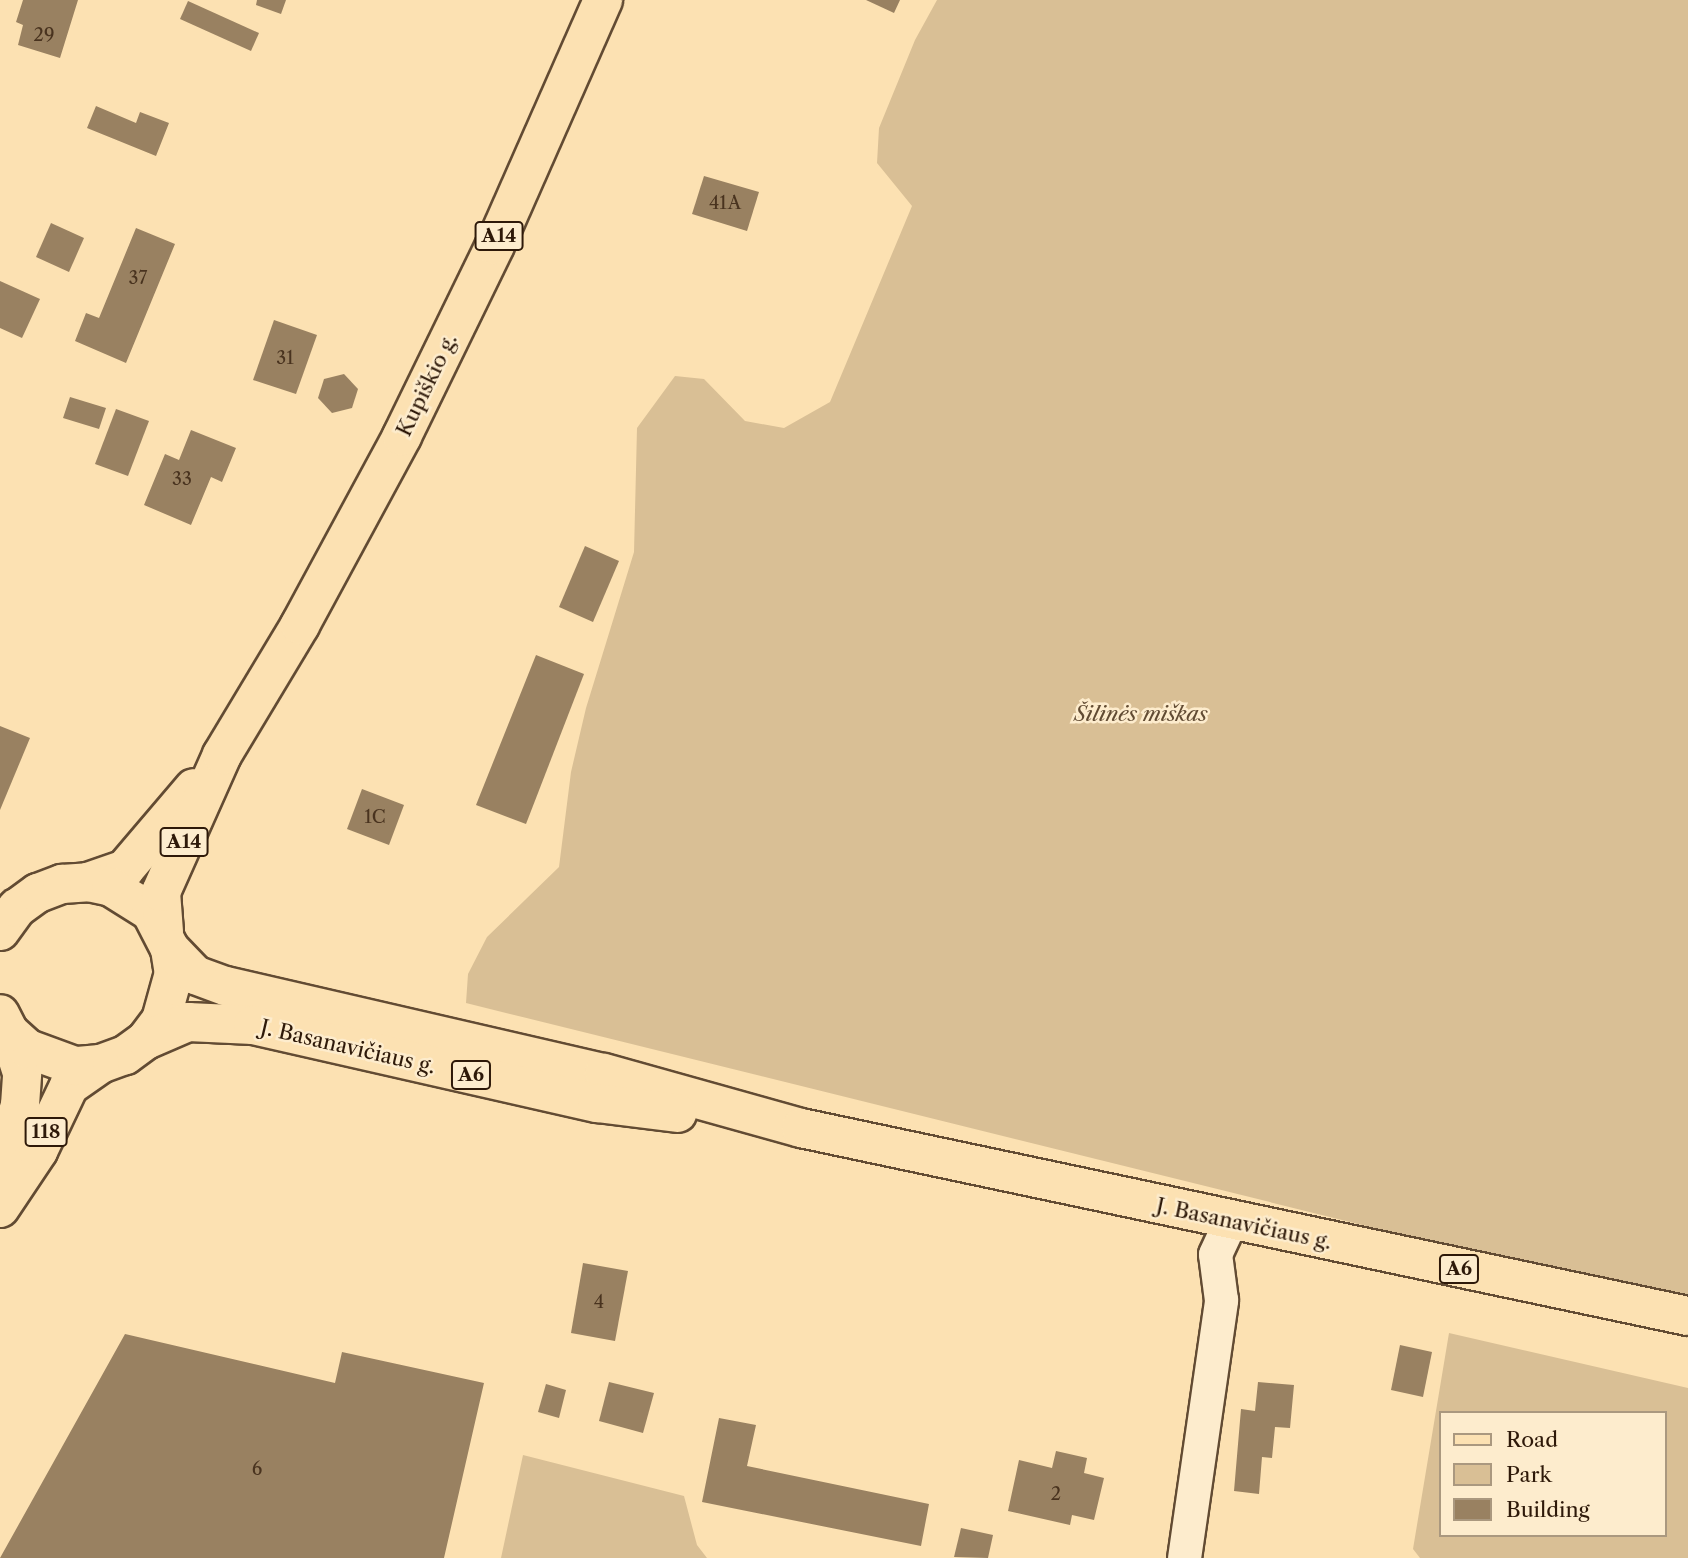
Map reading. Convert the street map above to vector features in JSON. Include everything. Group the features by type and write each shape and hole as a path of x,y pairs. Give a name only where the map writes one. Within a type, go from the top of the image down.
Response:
{"main road":[{"name":"Kupiškio g.","path":"146,1040 171,997 161,892 222,755 300,625 408,424 495,245 603,0"},
{"name":"Kupiškio g.","path":"6,918 38,893 62,884 88,882 125,869 222,755"},
{"name":"J. Basanavičiaus g.","path":"88,882 133,897 195,975 226,986 604,1073 800,1128 1230,1222 1688,1316"},
{"name":"J. Basanavičiaus g.","path":"100,1064 125,1055 146,1040 188,1022 253,1026 597,1103 800,1128"},
{"path":"5,1023 28,1049 50,1060 75,1066 100,1064"},
{"name":"118","path":"0,1169 20,1105 22,1073 5,1023"},
{"name":"118","path":"0,1208 38,1151 69,1086 100,1064"}],"street":[{"path":"1184,1558 1221,1300 1215,1254 1230,1222"}],"green space":[{"name":"Šilinės miškas","path":"937,0 1688,0 1688,1295 1431,1242 466,1003 468,974 487,937 559,867 571,772 586,708 634,552 637,428 675,376 704,379 745,421 784,428 830,402 912,206 877,163 879,128 915,40"},
{"path":"1449,1333 1688,1388 1688,1558 1420,1558 1413,1549"},
{"path":"523,1455 684,1496 697,1545 707,1558 501,1558"}],"building":[{"path":"23,0 78,0 60,58 18,45 23,25 16,22"},
{"path":"257,0 286,0 281,14 256,5"},
{"path":"866,0 900,0 894,13"},
{"path":"188,1 259,33 251,51 180,19"},
{"path":"96,106 136,123 140,112 169,123 156,156 87,128"},
{"path":"704,176 759,192 747,231 692,214"},
{"path":"51,223 84,238 69,272 36,257"},
{"path":"136,228 175,244 126,363 75,341 86,313 99,318"},
{"path":"0,281 40,299 22,338 0,328"},
{"path":"274,320 317,335 296,394 253,380"},
{"path":"344,374 358,389 352,408 332,413 318,398 324,379"},
{"path":"70,397 106,408 99,429 63,418"},
{"path":"116,409 149,421 128,476 95,464"},
{"path":"191,430 236,448 222,482 211,477 191,525 144,505 165,454 179,460"},
{"path":"585,546 619,561 593,622 559,607"},
{"path":"536,655 584,674 526,824 476,805"},
{"path":"0,726 30,738 0,810"},
{"path":"362,789 404,805 389,845 347,829"},
{"path":"583,1263 628,1271 615,1341 571,1333"},
{"path":"125,1334 335,1383 342,1352 484,1383 444,1558 0,1558"},
{"path":"1400,1345 1432,1352 1423,1397 1391,1390"},
{"path":"609,1382 654,1393 643,1433 599,1421"},
{"path":"1258,1382 1294,1385 1290,1428 1275,1427 1272,1458 1262,1457 1259,1494 1234,1491 1241,1409 1255,1411"},
{"path":"546,1384 566,1390 559,1418 538,1412"},
{"path":"719,1418 756,1425 747,1466 929,1504 921,1546 702,1502"},
{"path":"1056,1451 1087,1458 1084,1473 1104,1478 1094,1520 1072,1515 1070,1525 1008,1511 1019,1460 1052,1468"},
{"path":"961,1528 993,1535 988,1558 954,1557"}]}
